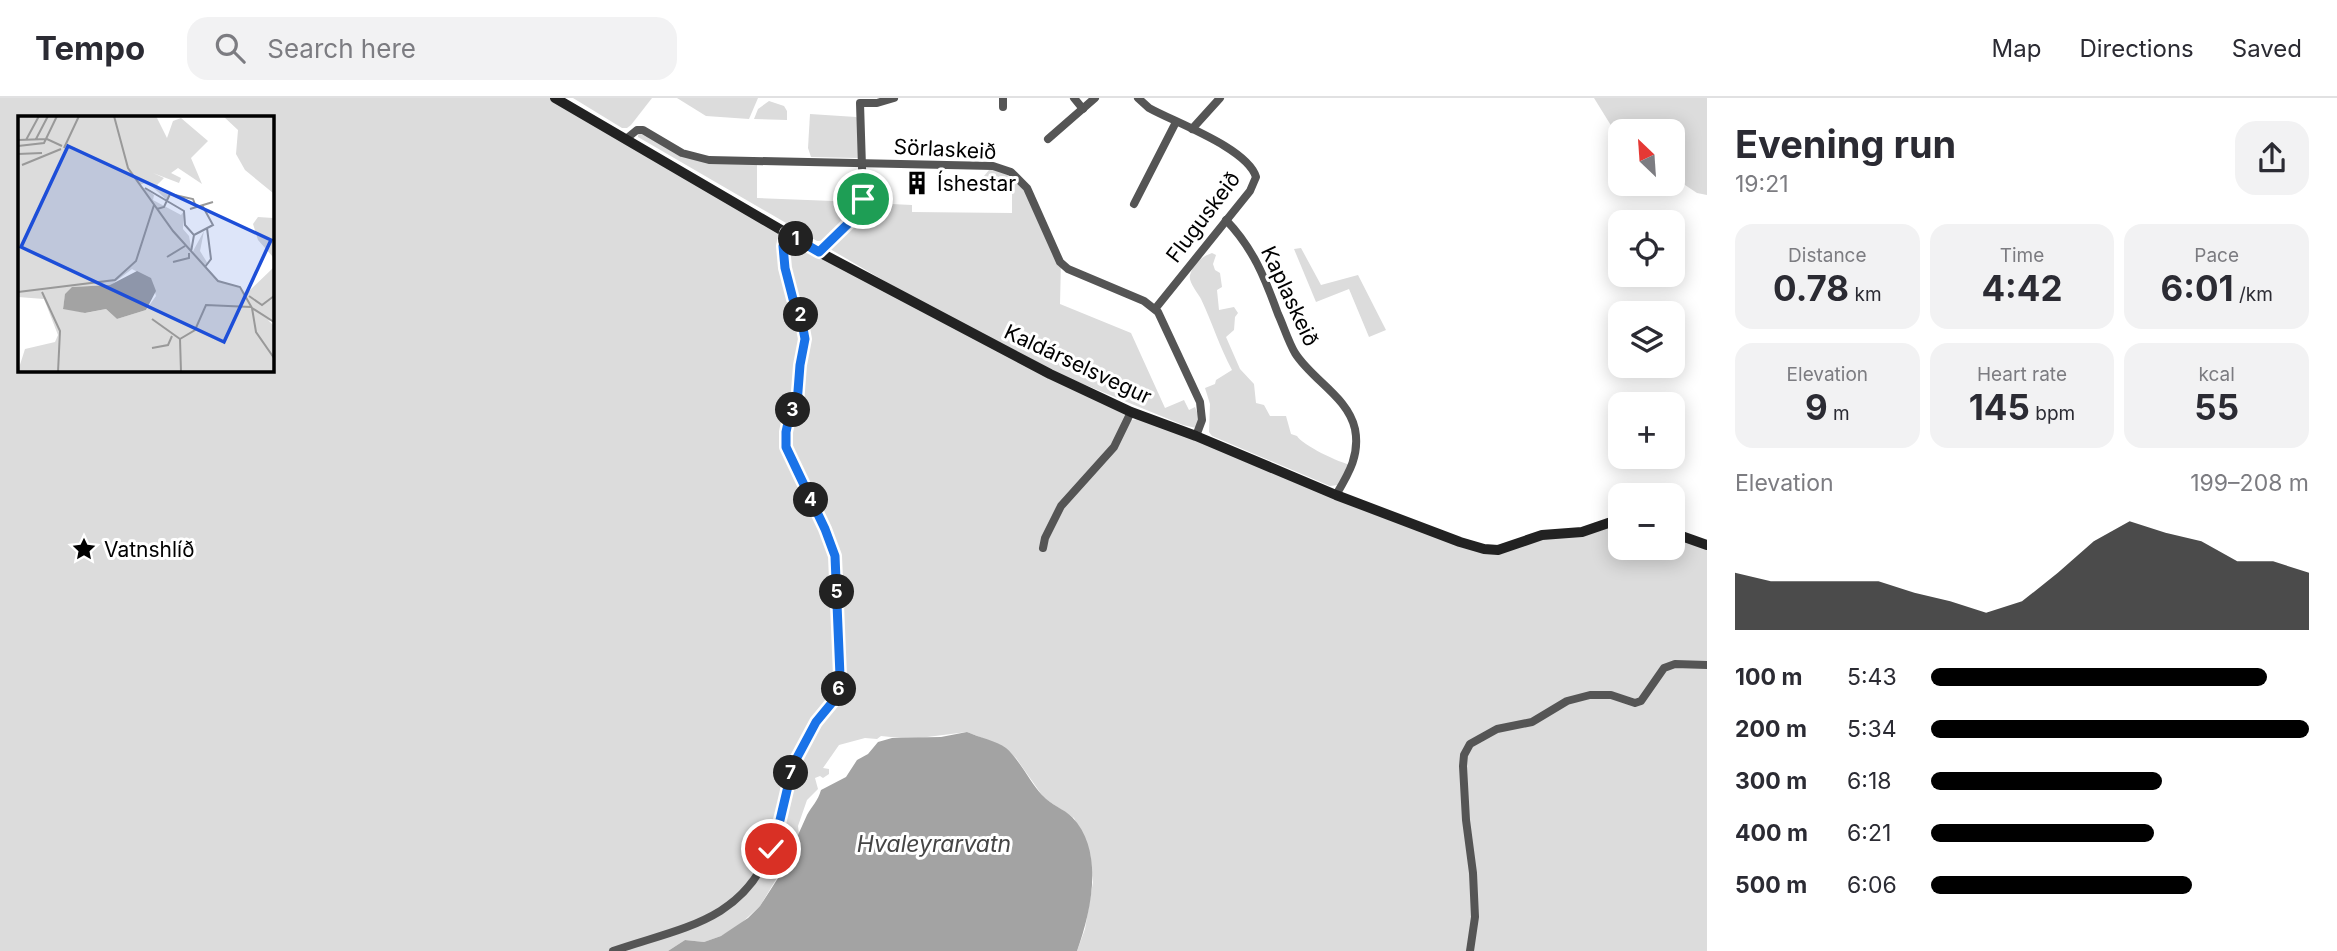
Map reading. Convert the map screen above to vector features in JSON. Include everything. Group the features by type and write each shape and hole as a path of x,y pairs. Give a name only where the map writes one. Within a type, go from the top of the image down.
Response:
{"street":[{"name":"Kaldárselsvegur","path":"555,98 819,252 1029,364 1131,412 1196,436 1336,495 1484,549 1498,550 1542,535 1583,532 1608,523"},
{"path":"862,163 860,103 877,103 894,98"},
{"path":"1074,98 1083,109"},
{"path":"1048,139 1095,98"},
{"name":"Fluguskeið","path":"1138,98 1175,122 1234,152 1253,170 1256,177 1250,191 1155,309"},
{"path":"1192,129 1220,98"},
{"path":"1134,204 1175,122"},
{"name":"Sörlaskeið","path":"626,139 637,130 643,131 682,153 709,160 993,166 1011,172 1027,188 1060,262 1068,269 1144,301 1155,309"},
{"name":"Sörlaskeið","path":"819,252 861,208 862,163"},
{"name":"Kaplaskeið","path":"1226,220 1255,257 1295,353 1312,375 1339,400 1350,417 1354,428 1356,453 1352,468 1336,495"},
{"path":"613,951 718,914 750,886 771,849 793,765 816,722 839,691 835,556 786,447 789,418 797,404 805,339 800,312 793,299 785,268 783,246 786,233"},
{"path":"1155,309 1167,327 1200,402 1202,420 1196,436"},
{"path":"1043,548 1061,506 1114,447 1131,412"},
{"path":"1685,537 1707,545"},
{"path":"1470,951 1475,917 1466,820 1464,755 1471,744 1497,729 1532,722 1567,701 1590,695 1611,695 1634,703 1641,701 1664,668 1675,664 1707,665"}],"shaded area":[{"path":"0,98 564,98 782,230 790,242 791,240 1127,413 1124,421 1146,418 1470,549 1540,540 1608,524 1608,560 1685,560 1685,539 1707,546 1707,951 1077,951 1085,929 1093,882 1090,853 1074,818 1044,798 1016,758 1000,745 967,732 911,739 881,736 839,745 823,768 829,769 829,774 823,778 815,778 818,789 807,800 798,826 799,834 790,856 760,906 737,927 721,936 704,942 685,940 668,951 0,951"},
{"path":"573,98 652,98 631,125 622,128"},
{"path":"677,98 758,98 749,119 706,116"},
{"path":"1594,98 1707,98 1707,195 1697,193 1685,185 1685,119 1608,121"},
{"path":"769,101 784,106 787,120 754,119 758,109"},
{"path":"810,114 856,117 861,121 858,158 811,157 808,148"},
{"path":"638,132 686,154 757,163 757,198 859,202 848,221 836,233 817,241 638,137"},
{"path":"995,169 1020,183 1061,261 1060,304 1131,333 1165,408 1184,400 1189,410 1195,407 1199,417 1196,428 1066,377 905,293 830,249 830,244 864,207 867,195 884,192 891,197 891,204 912,205 912,212 1012,213 1012,184 984,184 984,176 989,170"},
{"path":"1301,248 1321,285 1358,275 1386,330 1369,337 1349,289 1316,302 1294,249"},
{"path":"1212,253 1216,255 1213,264 1215,270 1220,273 1222,287 1217,290 1219,310 1234,307 1238,313 1234,330 1226,337 1240,369 1254,384 1256,403 1264,405 1270,416 1286,416 1291,434 1306,444 1351,465 1338,485 1330,486 1212,436 1209,432 1210,404 1205,388 1215,384 1216,380 1232,370 1190,278 1196,264"}],"water":[{"name":"Hvaleyrarvatn","path":"967,732 1006,748 1042,795 1072,817 1082,831 1089,847 1092,882 1087,918 1077,951 668,951 685,940 704,942 721,936 748,918 760,906 780,875 821,790 846,777 857,760 868,754 878,742 892,738 941,737"}],"place":[{"name":"Íshestar","path":"917,183"},
{"name":"Vatnshlíð","path":"84,549"}],"route":[{"path":"771,849 793,765 804,740 835,699 839,691 840,676 838,576 835,556 786,447 789,418 797,404 805,339 800,312 793,299 785,268 783,246 786,233 819,252 856,216 863,199"}]}
